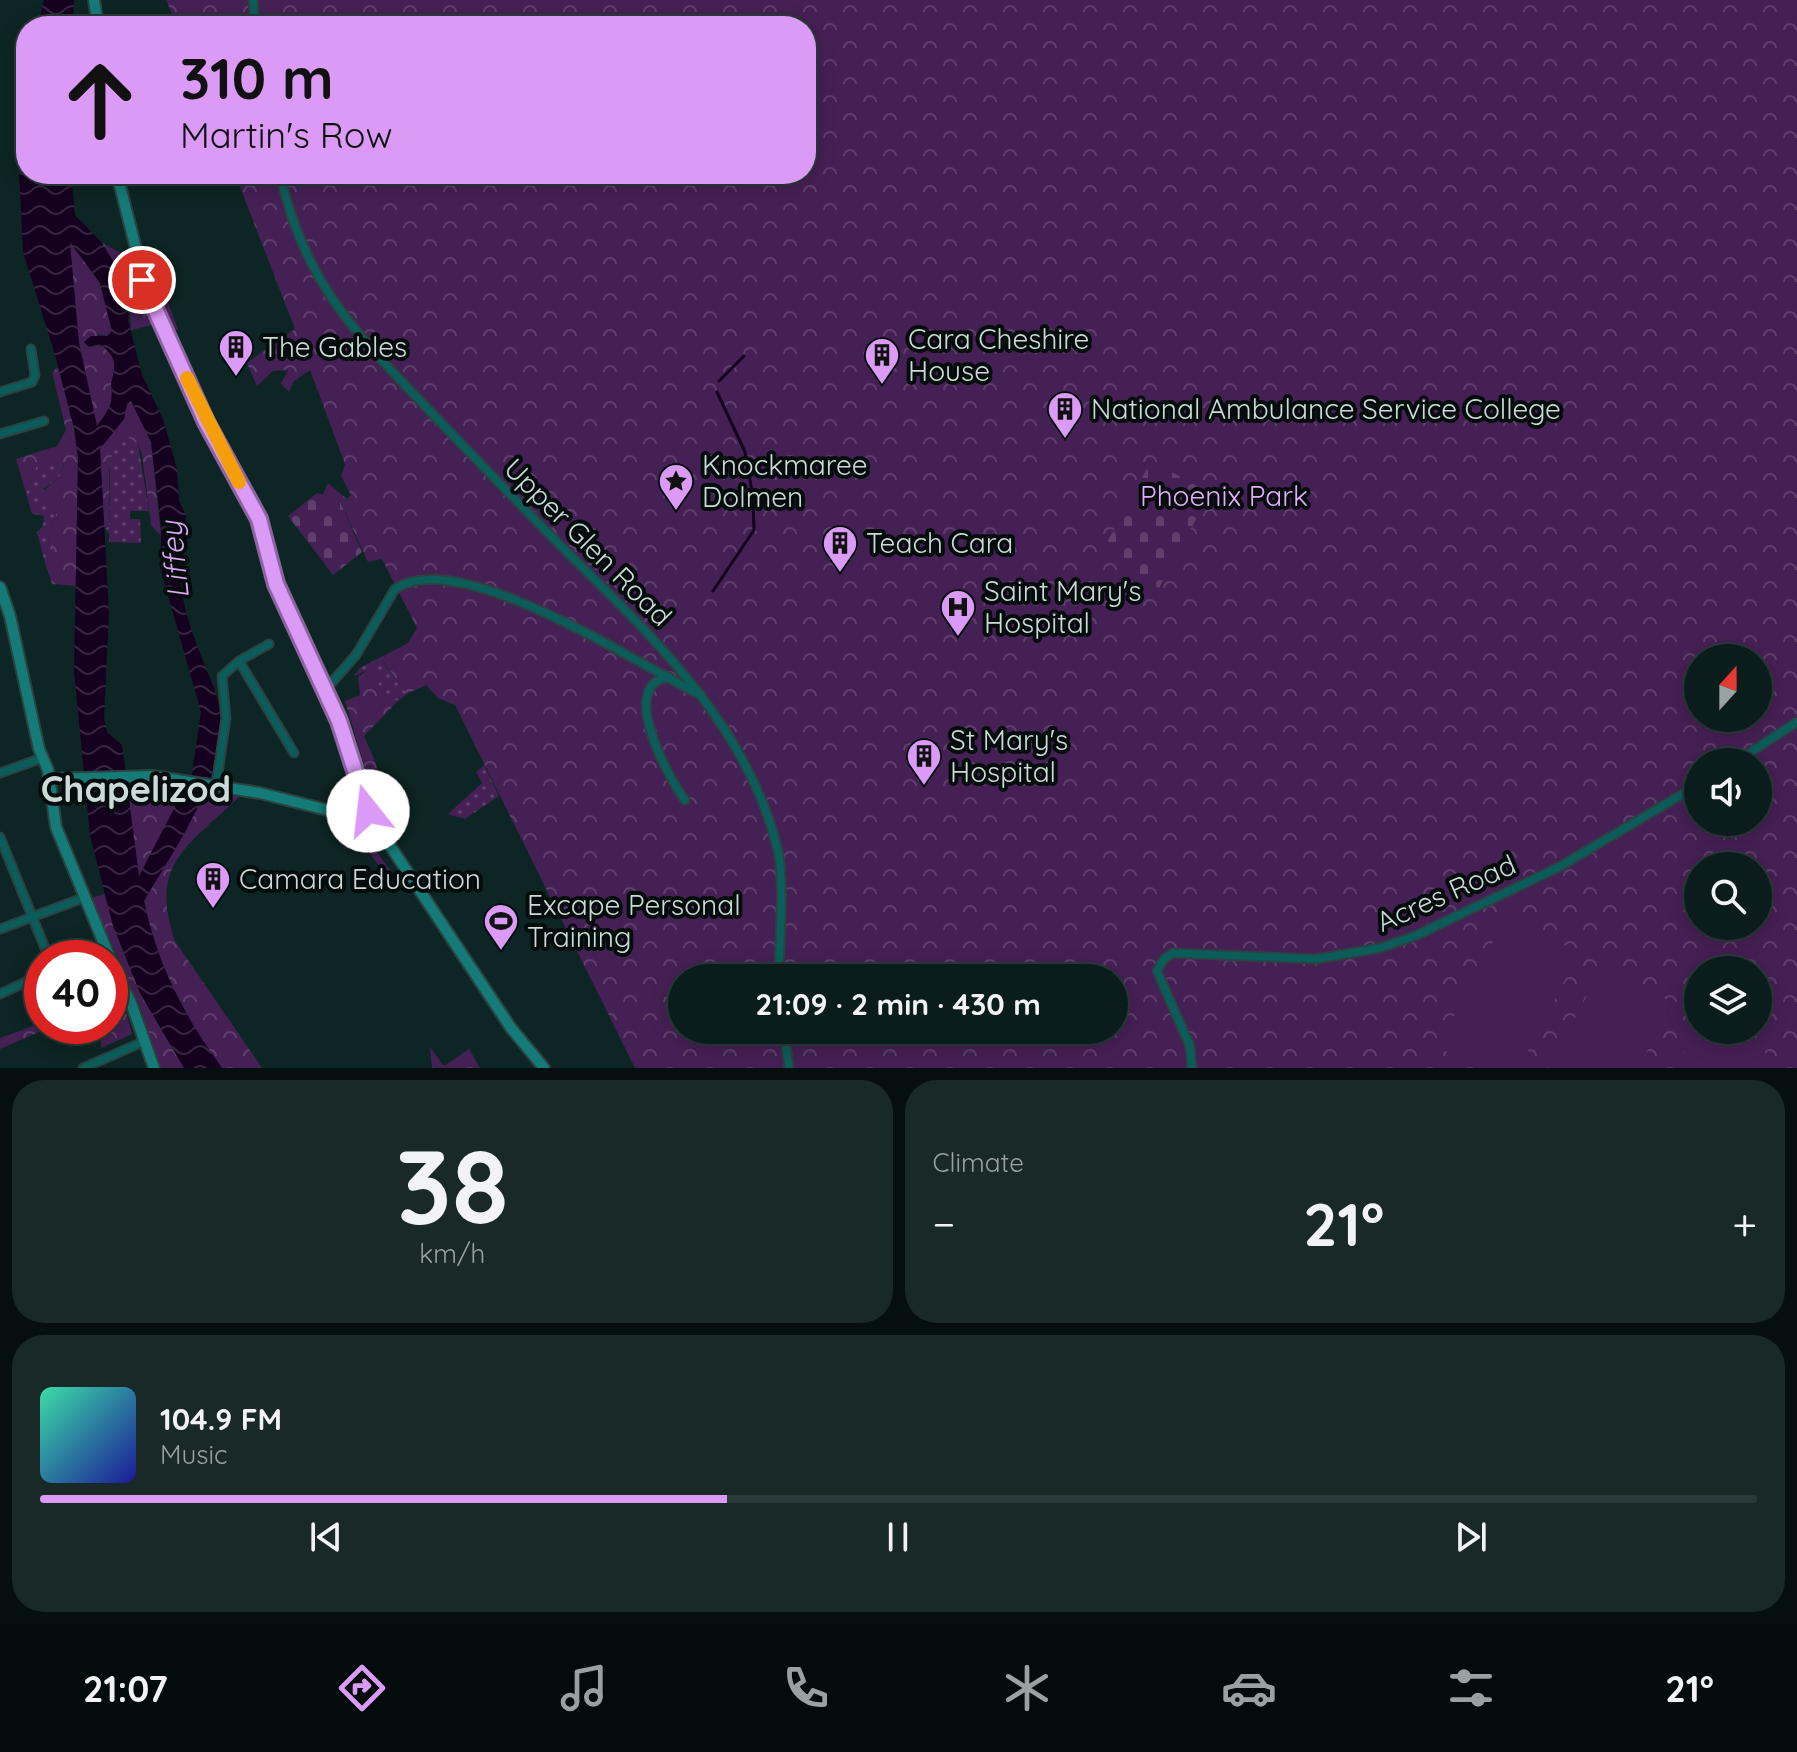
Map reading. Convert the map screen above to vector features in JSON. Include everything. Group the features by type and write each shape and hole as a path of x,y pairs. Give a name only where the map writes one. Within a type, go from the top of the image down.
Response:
{"street":[{"path":"120,184 149,300 206,422 259,519 276,584 325,690 367,800 367,820"},
{"name":"Upper Glen Road","path":"283,184 303,251 316,278 356,333 496,481 655,641 701,696 740,754 760,795 778,854 779,964"},
{"path":"0,392 32,382 35,375 31,349"},
{"path":"0,434 44,421"},
{"path":"325,690 356,655 398,588 430,578 470,584 570,624 701,696"},
{"path":"0,587 10,616 42,758 50,779 56,827 102,940"},
{"path":"213,786 226,718 221,681 239,661 269,644"},
{"path":"239,661 294,753"},
{"path":"669,677 658,679 649,687 645,703 650,728 670,781 685,800"},
{"path":"1757,748 1797,722"},
{"path":"0,773 42,758"},
{"path":"50,779 129,775 184,781 353,813 367,820 379,829 503,1016 544,1068"},
{"name":"Acres Road","path":"1192,1068 1190,1046 1157,971 1164,959 1173,953 1316,959 1380,948 1417,935 1559,867 1684,793"},
{"path":"0,837 42,940"},
{"path":"0,929 83,898"},
{"path":"1,991 24,982"},
{"path":"128,1001 154,1068"},
{"path":"83,1068 145,1041"},
{"path":"786,1044 789,1068"}],"green space":[{"name":"Phoenix Park","path":"166,0 1797,0 1797,1068 635,1068 455,705 438,698 426,685 407,694 383,661 385,655 408,643 417,628 382,559 368,562 339,499 323,495 328,483 347,499 351,495 341,476 345,464 310,370 294,381 289,392 281,384 288,370 273,371 257,386 247,363 295,329 239,184 816,184 816,16 173,16"},
{"path":"69,241 100,283 112,331 107,336 98,334 94,344 111,353 114,364 111,402 97,427 79,343"},
{"path":"102,243 132,259 141,298 152,325 131,330 129,299"},
{"path":"147,247 178,329 171,333 152,291 140,248"},
{"path":"58,367 74,428 78,458 77,586 52,584 46,566 56,555 48,540 57,511 39,494 59,478 64,464 38,462 26,493 16,459 57,446 66,430 52,372"},
{"path":"131,401 151,442 161,536 151,525 142,454 138,444 127,437 114,444 109,472 109,534 104,526 100,448 124,419 127,403"},
{"path":"127,437 138,444 149,511 130,511 130,519 140,519 141,543 109,542 110,457 114,444"},
{"path":"1151,461 1210,493 1159,588 1100,555 1107,549 1106,544"},
{"path":"38,462 64,463 59,478 43,489 57,511 48,540 57,555 46,566 37,532 43,526 44,516 32,514 26,493"},
{"path":"317,493 339,499 362,552 333,575 288,516"},
{"path":"385,655 383,662 407,694 398,701 383,694 370,669 354,676 361,667"},
{"path":"370,668 383,694 398,701 364,736 379,776 375,801 345,701 360,695 358,677"},
{"path":"484,765 499,796 465,819 448,814 482,783 476,772"},
{"path":"126,785 185,788 139,877"},
{"path":"206,791 240,796 178,858 170,874 168,914 175,941 262,1068 222,1068 196,1029 164,968 144,901"},
{"path":"335,819 351,822 360,830 403,887 399,891 359,840 343,850 349,838 338,834"},
{"path":"104,894 121,940 110,940 91,898"},
{"path":"1507,915 1579,953 1519,1068 1478,1068 1438,1047"},
{"path":"128,960 140,993 184,1068 161,1068 128,980"},
{"path":"1603,966 1673,1003 1638,1068 1548,1068"},
{"path":"24,1029 24,1039 0,1049 0,1038"},
{"path":"1689,1044 1750,1044 1766,1053 1758,1068 1676,1068"},
{"path":"430,1047 444,1066 469,1049 480,1068 432,1068"}],"water":[{"path":"44,0 74,0 73,16 40,16"},
{"name":"Liffey","path":"20,184 72,184 75,215 102,243 126,282 128,320 142,375 163,419 177,469 179,501 186,515 185,559 179,560 182,594 190,626 214,688 220,715 219,743 202,799 144,901 164,968 196,1029 222,1068 184,1068 140,993 128,963 128,940 119,940 113,926 90,835 74,671 78,458 74,428 23,252","holes":["70,242 100,283 112,331 107,336 91,336 84,342 89,347 100,344 114,361 111,401 97,426 79,343","131,401 151,442 161,526 161,571 201,712 192,774 139,876 122,745 107,732 104,718 109,612 100,449 124,419 127,404"]}],"waterway":[{"path":"719,381 744,356"},
{"path":"713,591 754,530 753,497 745,452 717,392"}],"slow traffic":[{"path":"187,378 206,422 239,482"}],"place":[{"name":"The Gables","path":"236,378"},
{"name":"Cara Cheshire House","path":"882,386"},
{"name":"National Ambulance Service College","path":"1065,440"},
{"name":"Knockmaree Dolmen","path":"676,512"},
{"name":"Teach Cara","path":"840,574"},
{"name":"Saint Mary's Hospital","path":"958,638"},
{"name":"St Mary's Hospital","path":"924,787"},
{"name":"Camara Education","path":"213,910"},
{"name":"Excape Personal Training","path":"501,952"}],"district":[{"name":"Chapelizod","path":"136,789"}],"route":[{"path":"142,280 206,422 259,519 276,584 292,625 319,674 339,721 367,800 368,811"}]}
